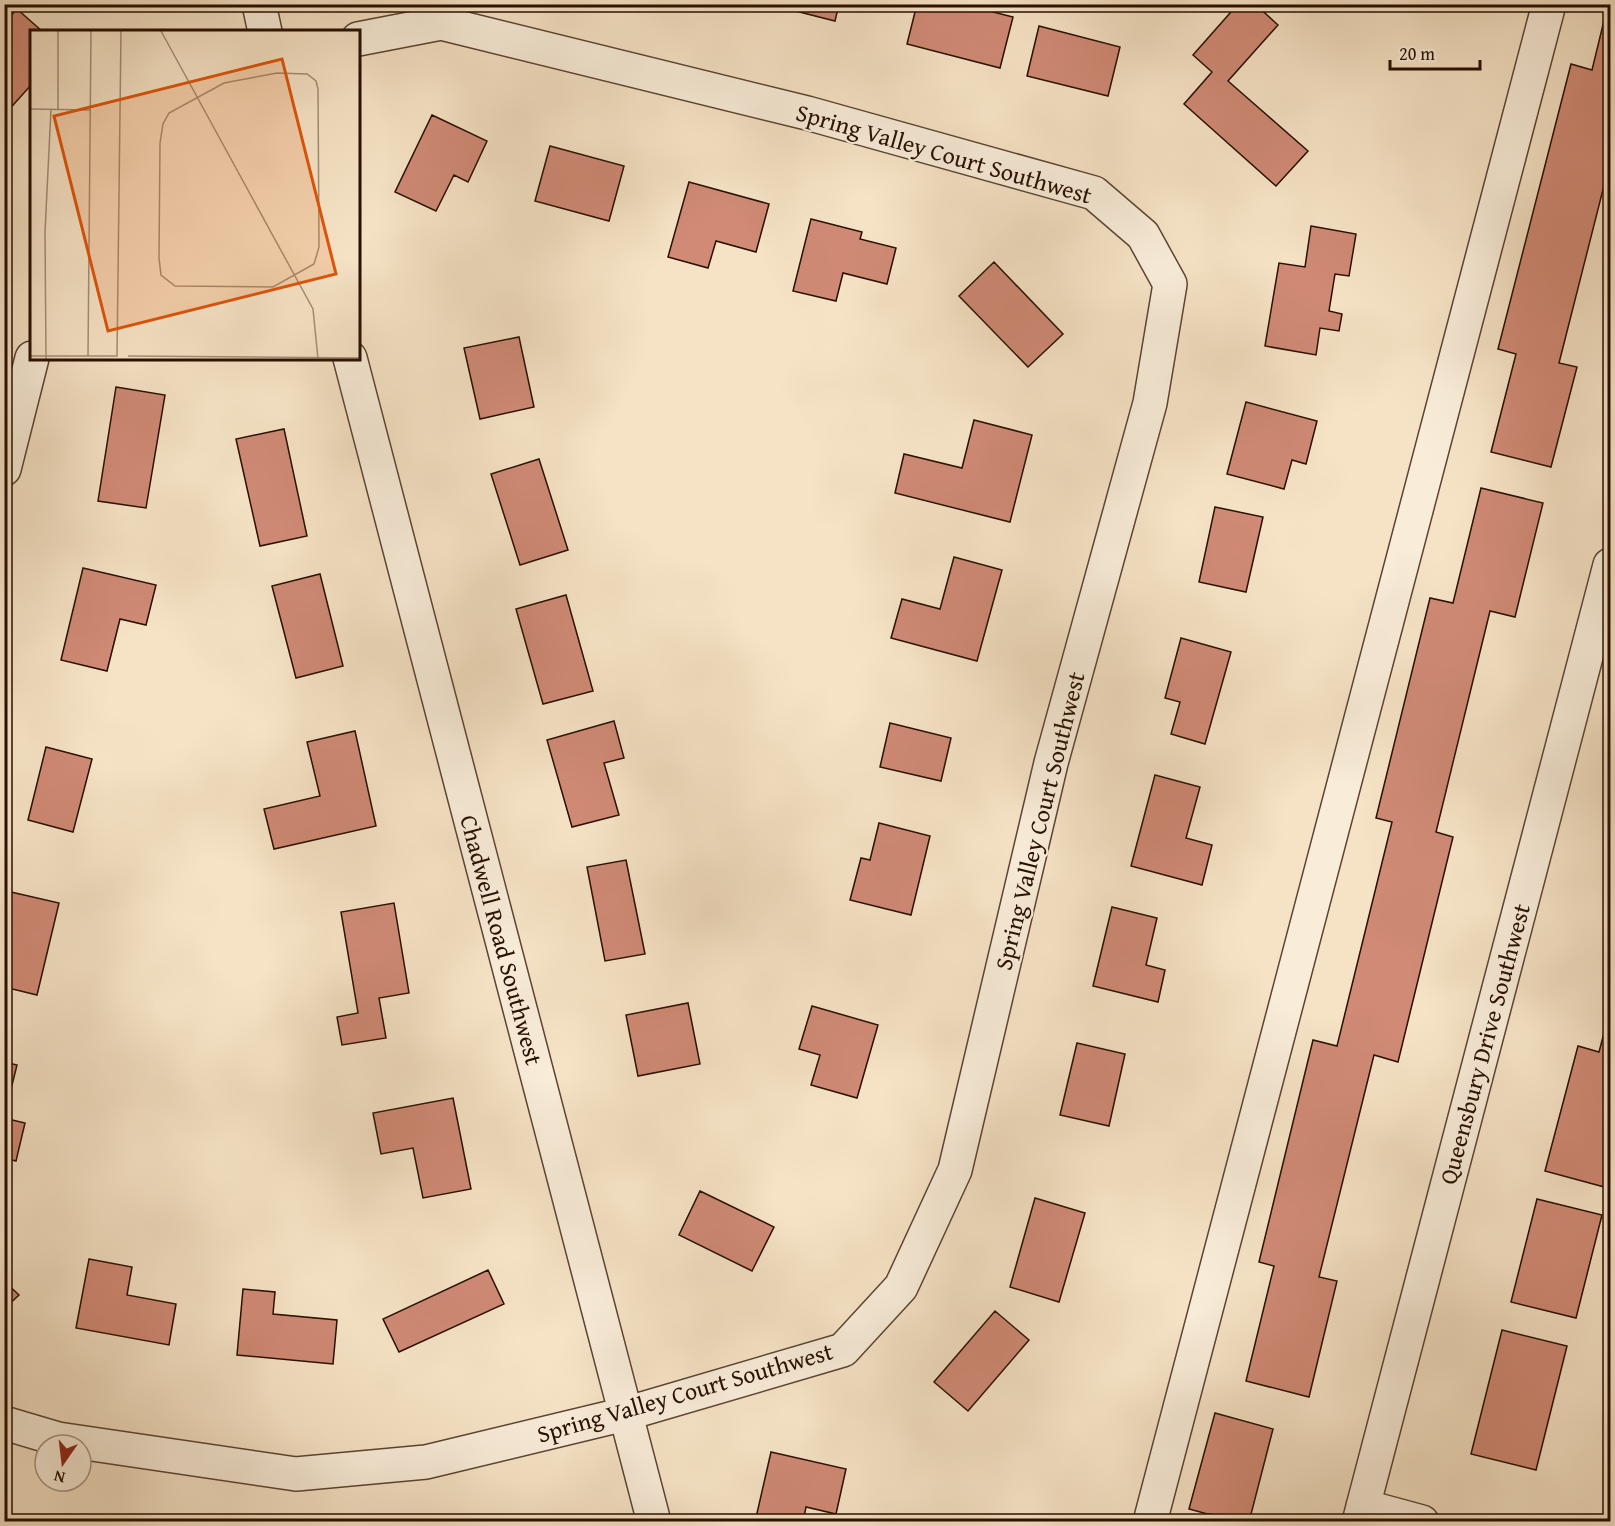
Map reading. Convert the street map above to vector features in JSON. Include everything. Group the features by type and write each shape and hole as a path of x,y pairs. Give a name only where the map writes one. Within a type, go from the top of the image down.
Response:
{"street":[{"path":"259,4 265,30"},
{"path":"1150,1521 1549,4"},
{"name":"Spring Valley Court Southwest","path":"4,1423 58,1439 296,1474 426,1462 625,1414 843,1350 901,1287 955,1170 1051,764 1150,403 1170,284 1143,235 1094,193 807,113 441,22 360,39"},
{"path":"4,469 31,360"},
{"name":"Chadwell Road Southwest","path":"351,360 654,1521"},
{"name":"Queensbury Drive Southwest","path":"1361,1514 1611,565"},
{"path":"1361,1514 1422,1521"}],"building":[{"path":"768,4 839,4 835,21"},
{"path":"917,4 962,4 1013,17 1000,68 907,44"},
{"path":"1238,4 1255,4 1278,25 1228,81 1308,151 1276,186 1184,104 1212,72 1193,55"},
{"path":"1608,4 1610,4 1610,162 1559,363 1577,367 1551,467 1491,452 1516,354 1498,349 1571,64 1592,70"},
{"path":"17,9 41,30 30,30 30,86 5,114 4,23"},
{"path":"1039,26 1120,47 1108,96 1027,76"},
{"path":"432,115 487,141 468,182 454,175 436,211 395,192"},
{"path":"550,146 624,166 609,221 535,201"},
{"path":"689,182 769,204 756,252 716,241 708,268 668,257"},
{"path":"811,219 862,232 860,239 896,248 887,284 843,273 836,301 793,291"},
{"path":"1311,226 1356,234 1349,276 1335,274 1329,311 1342,314 1339,331 1320,328 1316,355 1265,346 1279,263 1305,267"},
{"path":"994,262 1063,334 1028,367 959,296"},
{"path":"519,337 534,407 480,419 464,348"},
{"path":"116,387 165,395 146,508 98,501"},
{"path":"1246,402 1317,421 1306,464 1292,460 1284,489 1227,474"},
{"path":"974,420 1032,435 1010,522 895,493 904,454 962,468"},
{"path":"284,429 307,536 260,546 236,439"},
{"path":"539,459 568,550 520,565 491,474"},
{"path":"1481,488 1543,503 1515,617 1490,611 1436,832 1453,837 1398,1062 1374,1055 1319,1277 1337,1281 1309,1397 1246,1381 1274,1266 1259,1262 1313,1040 1337,1046 1392,822 1376,818 1430,598 1453,603"},
{"path":"1215,507 1263,517 1246,592 1199,582"},
{"path":"954,557 1002,570 977,661 891,638 902,599 940,609"},
{"path":"83,568 156,585 146,625 120,619 107,671 61,660"},
{"path":"320,574 343,666 296,678 272,586"},
{"path":"566,595 593,691 543,704 516,609"},
{"path":"1181,638 1231,652 1205,744 1171,734 1180,702 1165,698"},
{"path":"614,721 624,758 604,763 619,815 572,827 547,740"},
{"path":"890,723 951,738 941,781 880,767"},
{"path":"355,731 376,826 274,849 264,809 320,796 307,742"},
{"path":"46,747 92,759 73,832 28,820"},
{"path":"1155,775 1200,787 1186,838 1212,845 1202,885 1131,866"},
{"path":"879,823 930,836 911,915 850,900 861,858 870,860"},
{"path":"626,860 645,954 605,961 587,867"},
{"path":"11,892 59,903 37,995 4,987 4,920"},
{"path":"394,903 409,993 379,998 386,1038 342,1045 337,1017 358,1013 341,912"},
{"path":"1112,907 1157,918 1146,965 1165,970 1158,1002 1093,986"},
{"path":"688,1003 700,1064 638,1076 626,1015"},
{"path":"812,1006 878,1025 857,1098 811,1085 820,1055 799,1049"},
{"path":"1610,1010 1610,1179 1608,1188 1545,1171 1578,1046 1599,1052"},
{"path":"1077,1043 1125,1054 1109,1126 1060,1115"},
{"path":"4,1062 17,1065 4,1117"},
{"path":"453,1098 471,1189 423,1198 413,1148 381,1154 373,1113"},
{"path":"4,1118 25,1123 16,1161 4,1158"},
{"path":"700,1191 774,1227 752,1271 679,1235"},
{"path":"1035,1198 1085,1213 1059,1302 1010,1287"},
{"path":"1537,1199 1602,1215 1576,1318 1511,1302"},
{"path":"89,1259 132,1267 127,1295 176,1304 169,1345 76,1328"},
{"path":"488,1270 504,1304 399,1352 383,1319"},
{"path":"4,1281 19,1295 4,1309"},
{"path":"243,1289 275,1292 273,1314 337,1320 333,1364 237,1355"},
{"path":"995,1311 1029,1340 968,1411 934,1382"},
{"path":"1502,1330 1567,1346 1536,1470 1471,1454"},
{"path":"1215,1413 1273,1429 1249,1522 1237,1522 1189,1509"},
{"path":"771,1452 846,1469 836,1514 806,1507 803,1522 755,1522"},
{"path":"1210,1514 1237,1522 1208,1522"}]}
